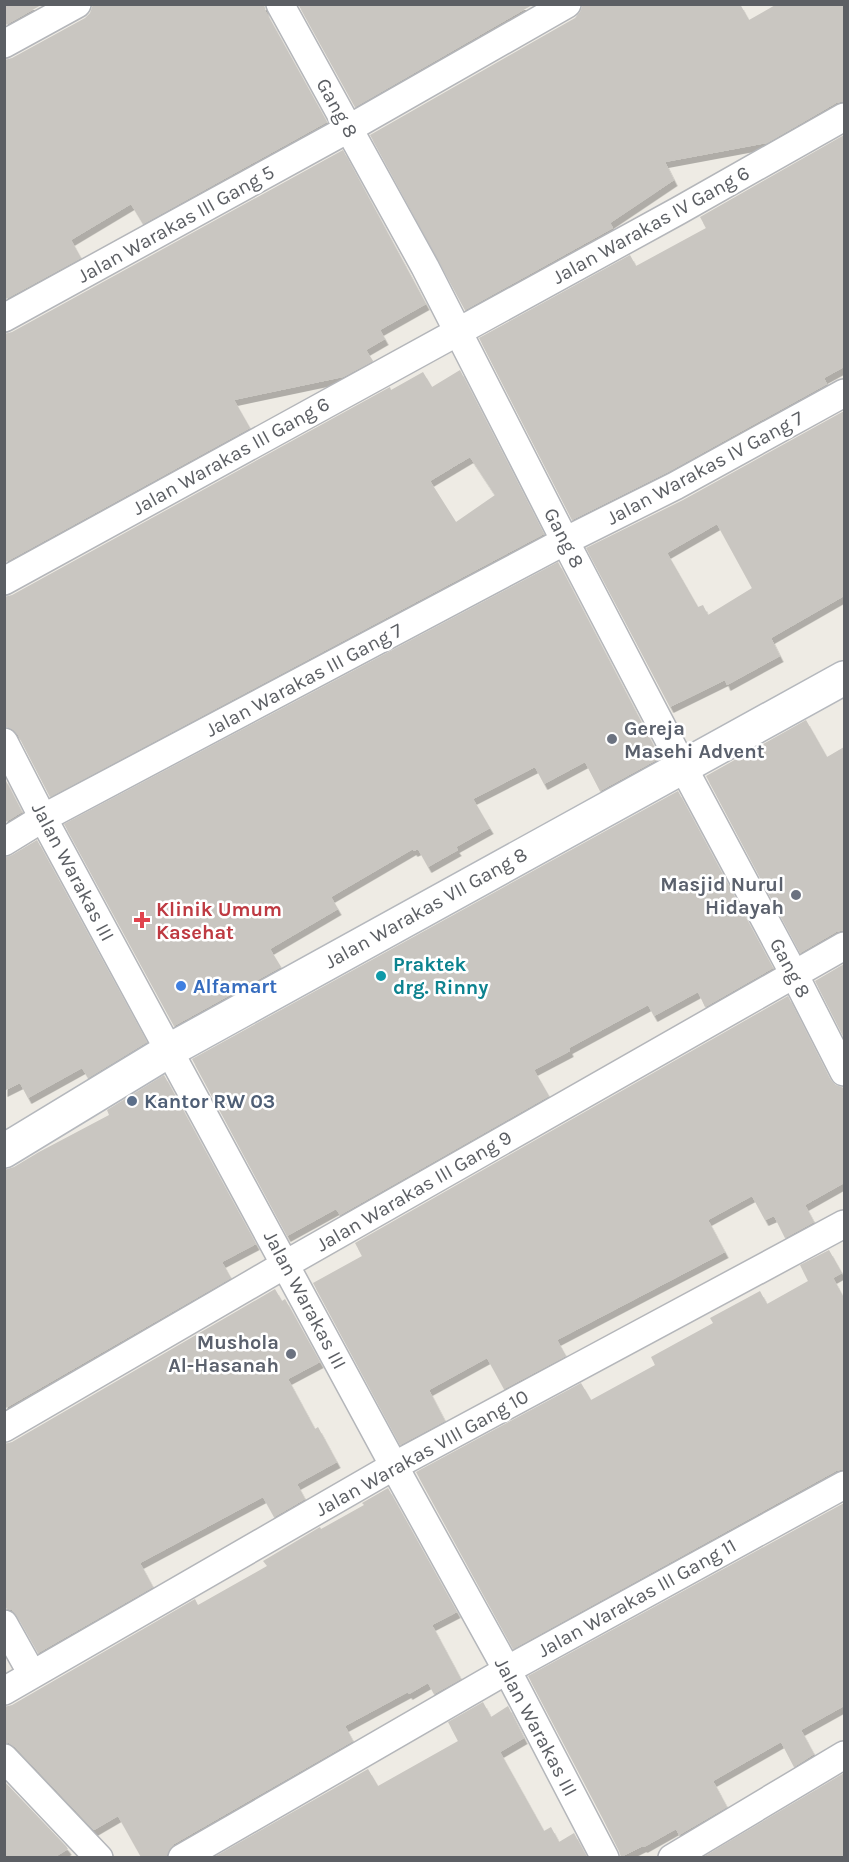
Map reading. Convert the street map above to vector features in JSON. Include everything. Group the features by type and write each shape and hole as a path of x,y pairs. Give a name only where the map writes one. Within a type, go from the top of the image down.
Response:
{"street":[{"path":"4,44 77,4"},
{"name":"Gang 8","path":"280,4 420,257 565,541 844,1072"},
{"name":"Jalan Warakas III Gang 5","path":"4,318 348,129 567,4"},
{"name":"Jalan Warakas IV Gang 6","path":"458,331 844,117"},
{"name":"Jalan Warakas III Gang 6","path":"4,581 458,331"},
{"name":"Jalan Warakas IV Gang 7","path":"565,541 675,486 844,393"},
{"name":"Jalan Warakas III Gang 7","path":"4,842 43,818 565,541"},
{"name":"Jalan Warakas VII Gang 8","path":"4,1151 170,1050 844,678"},
{"name":"Jalan Warakas III","path":"4,742 394,1466 507,1670 605,1857"},
{"name":"Jalan Warakas III Gang 9","path":"4,1428 286,1264 844,946"},
{"name":"Jalan Warakas VIII Gang 10","path":"4,1691 394,1466 844,1224"},
{"name":"Jalan Warakas III Gang 11","path":"182,1857 507,1670 844,1485"},
{"path":"4,1624 32,1674"},
{"path":"672,1857 844,1755"},
{"path":"4,1758 99,1857"}],"building":[{"path":"4,4 43,4 4,26"},
{"path":"93,4 264,4 266,12 327,122 143,224 131,204 71,240 81,258 4,300 4,60 12,58 85,18 90,13"},
{"path":"298,4 534,4 355,107"},
{"path":"583,4 740,4 749,20 777,4 844,4 844,101 836,103 767,143 665,162 674,180 610,223 613,228 465,310 370,135 575,18"},
{"path":"844,135 844,367 824,378 827,384 668,472 572,520 479,338 630,255 636,266 706,228 700,217"},
{"path":"343,150 426,304 380,330 385,339 366,350 373,361 343,377 234,400 250,428 4,563 4,334 12,332"},
{"path":"460,370 544,534 50,797 18,735 12,729 4,726 4,597 12,595 390,387 391,390 423,372 432,387","holes":["470,457 495,495 456,522 430,481"]},
{"path":"844,411 844,596 771,638 780,656 727,685 725,680 670,707 586,548 683,500","holes":["717,524 752,588 708,615 703,605 698,607 667,553"]},
{"path":"558,562 660,758 600,791 585,762 544,784 535,767 473,799 490,828 456,847 458,850 428,867 418,849 414,851 413,849 331,897 338,909 270,949 281,967 174,1026 64,824"},
{"path":"806,720 827,757 844,747 844,930 836,932 800,953 706,776"},
{"path":"4,777 22,812 4,823"},
{"path":"678,791 773,968 705,1007 698,992 654,1016 648,1005 569,1048 570,1051 534,1070 549,1096 340,1215 336,1209 287,1236 192,1059"},
{"path":"37,840 147,1042 88,1078 82,1068 28,1098 20,1083 4,1091 4,858"},
{"path":"844,964 844,1038 815,981"},
{"path":"788,996 830,1079 836,1085 844,1088 844,1183 805,1205 814,1222 785,1238 774,1216 765,1220 752,1196 708,1220 725,1252 557,1340 566,1356 504,1389 487,1358 429,1390 445,1421 400,1445 313,1283 362,1256 355,1243"},
{"path":"164,1075 256,1244 222,1262 231,1278 4,1409 4,1170 14,1167 109,1115 107,1110"},
{"path":"829,1250 842,1273 833,1278 844,1298 844,1469 836,1471 513,1649 416,1472 581,1383 591,1400 655,1365 651,1357 713,1323 710,1318 760,1291 767,1304 808,1281 800,1265"},
{"path":"275,1289 282,1301 285,1299 320,1362 288,1379 315,1429 318,1427 337,1462 297,1484 305,1499 274,1517 263,1497 140,1563 153,1587 38,1653 17,1616 12,1610 4,1608 4,1444 12,1442"},
{"path":"388,1488 457,1612 432,1625 461,1679 434,1694 428,1683 345,1726 353,1741 174,1844 166,1857 141,1857 118,1816 94,1830 15,1747 4,1743 4,1707 12,1705 195,1599 198,1605 267,1566 263,1561 320,1527 321,1529 364,1505 362,1503"},
{"path":"844,1503 844,1706 801,1730 814,1754 794,1767 781,1742 713,1781 727,1807 679,1835 676,1829 621,1857 528,1676"},
{"path":"483,1702 491,1717 508,1706 524,1738 500,1752 544,1831 551,1827 559,1842 574,1833 587,1857 214,1857 368,1769 378,1786 458,1741 448,1722"},
{"path":"844,1773 844,1857 703,1857"},
{"path":"4,1781 68,1849 55,1857 4,1857"}],"place":[{"name":"Gereja Masehi Advent","path":"612,739"},
{"name":"Masjid Nurul Hidayah","path":"796,895"},
{"name":"Klinik Umum Kasehat","path":"142,920"},
{"name":"Praktek drg. Rinny","path":"381,976"},
{"name":"Alfamart","path":"181,986"},
{"name":"Kantor RW 03","path":"132,1101"},
{"name":"Mushola Al-Hasanah","path":"291,1354"}]}
